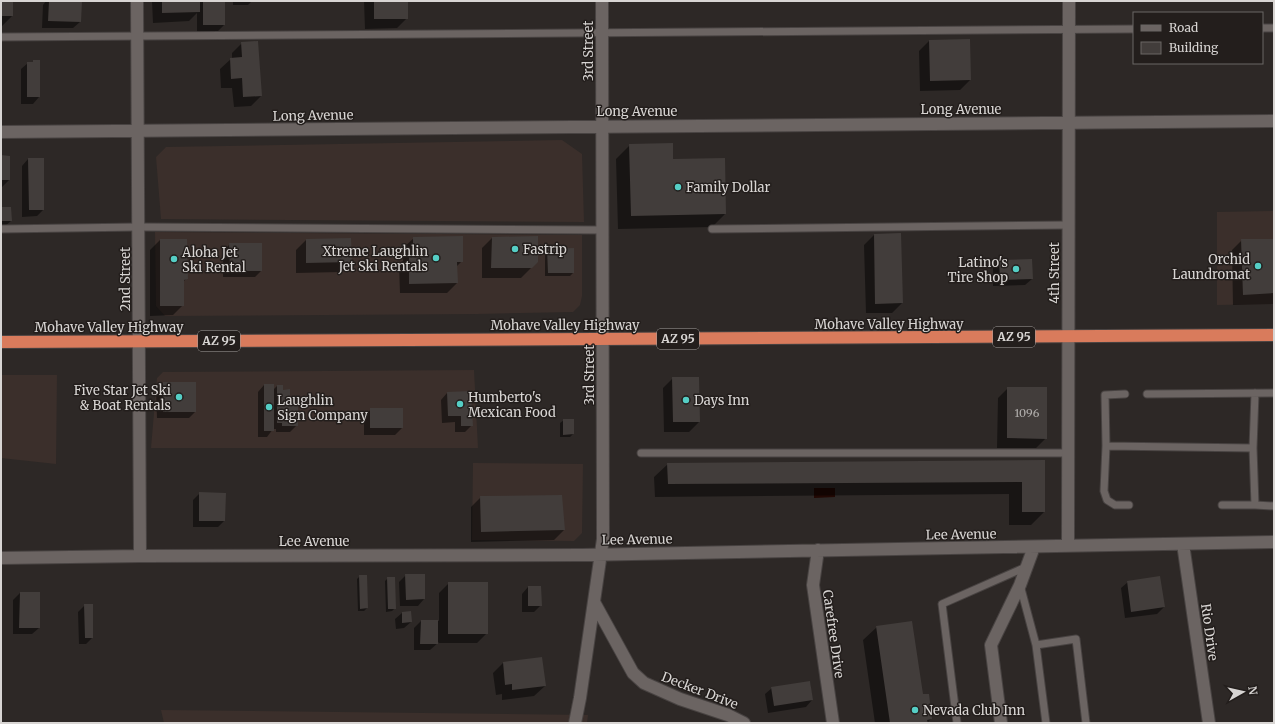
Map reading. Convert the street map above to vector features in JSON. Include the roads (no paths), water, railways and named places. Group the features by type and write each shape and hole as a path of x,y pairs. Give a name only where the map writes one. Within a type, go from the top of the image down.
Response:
{"highway":[{"name":"Mohave Valley Highway","path":"1,342 1274,335"}],"street":[{"name":"2nd Street","path":"136,1 140,556"},
{"name":"3rd Street","path":"575,723 603,539 602,1"},
{"name":"4th Street","path":"1068,546 1069,1"},
{"name":"Long Avenue","path":"1,132 1274,121"},
{"name":"Lee Avenue","path":"1,558 600,554 1274,542"},
{"name":"Rio Drive","path":"1183,544 1209,723"},
{"path":"1001,723 991,646 1020,585 1034,547"},
{"name":"Carefree Drive","path":"818,550 813,585 833,723"},
{"name":"Decker Drive","path":"594,602 634,673 644,683 680,699 728,715 744,723"}],"lane":[{"path":"1263,28 1274,28"},
{"path":"1,37 1133,29"},
{"path":"712,228 1068,225"},
{"path":"1,229 138,227 603,230"},
{"path":"1255,393 1253,448 1255,505"},
{"path":"1147,394 1274,393"},
{"path":"1125,394 1105,396 1106,446 1104,491 1107,500 1115,505 1129,505"},
{"path":"1106,446 1253,448"},
{"path":"641,453 1068,453"},
{"path":"1222,505 1274,506"},
{"path":"957,723 942,604 1026,567"},
{"path":"1020,585 1036,645 1046,723"},
{"path":"1036,645 1076,639 1086,723"}],"place":[{"name":"Family Dollar","path":"678,187"},
{"name":"Fastrip","path":"515,249"},
{"name":"Xtreme Laughlin Jet Ski Rentals","path":"436,258"},
{"name":"Aloha Jet Ski Rental","path":"174,259"},
{"name":"Orchid Laundromat","path":"1258,266"},
{"name":"Latino's Tire Shop","path":"1016,269"},
{"name":"Five Star Jet Ski & Boat Rentals","path":"179,397"},
{"name":"Days Inn","path":"686,400"},
{"name":"Humberto's Mexican Food","path":"460,404"},
{"name":"Laughlin Sign Company","path":"269,407"},
{"name":"Nevada Club Inn","path":"915,710"}]}
